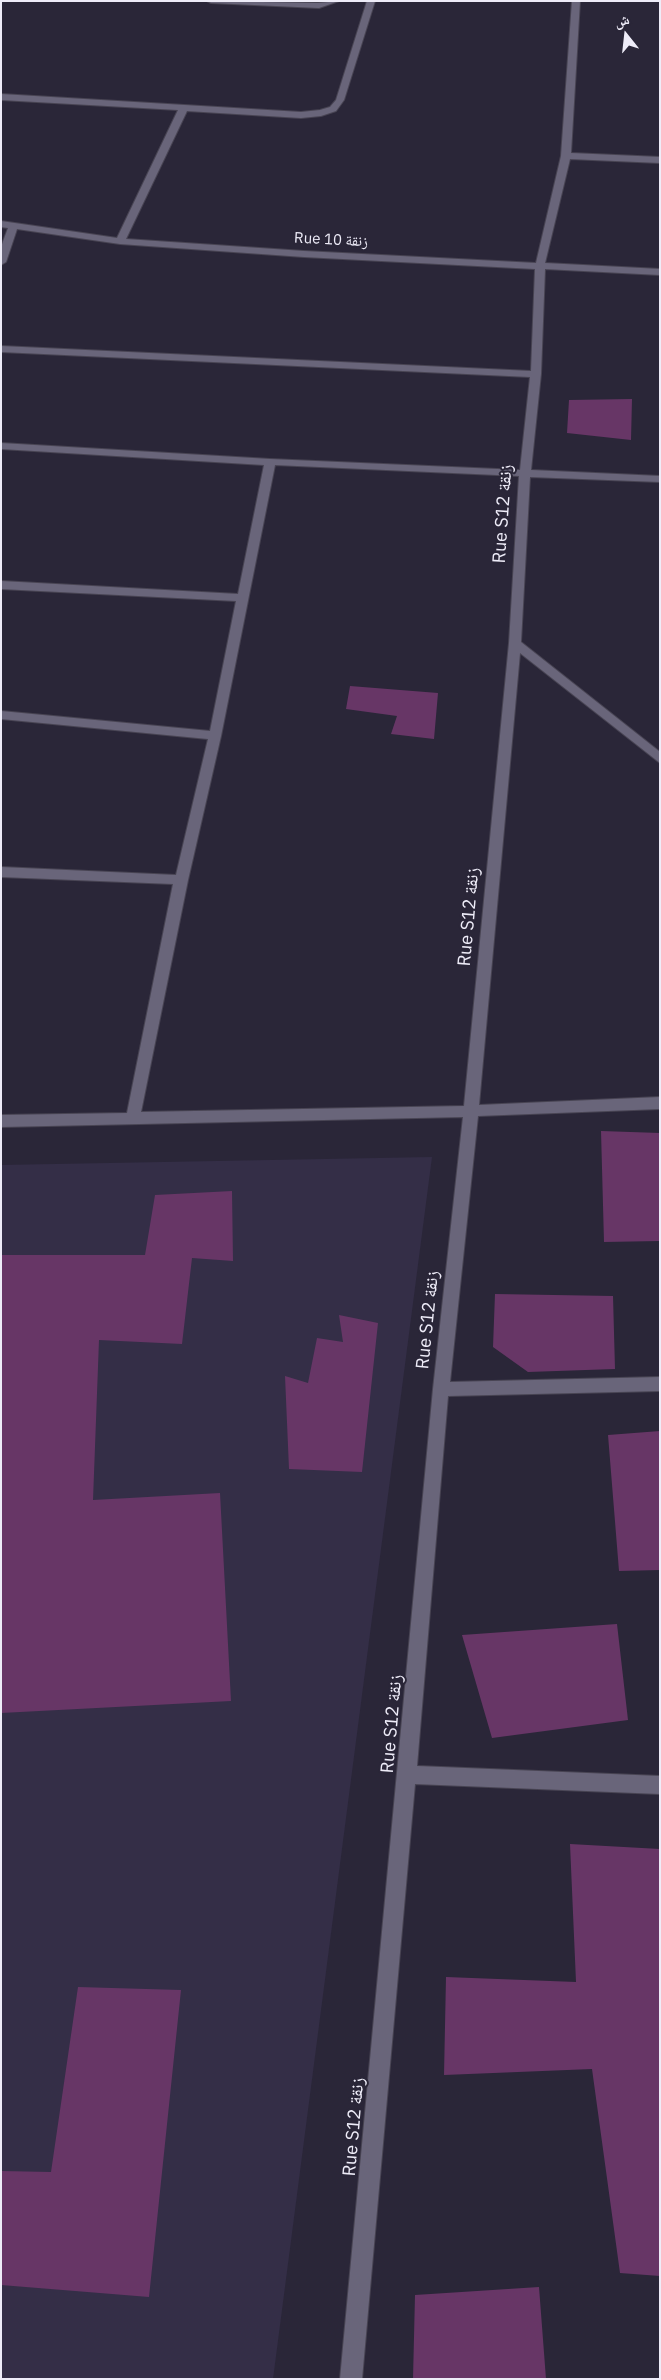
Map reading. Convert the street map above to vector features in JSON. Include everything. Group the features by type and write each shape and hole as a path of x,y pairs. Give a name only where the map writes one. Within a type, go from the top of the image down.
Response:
{"street":[{"path":"211,1 319,6 335,1"},
{"path":"1,97 301,114 321,113 333,109 340,100 371,1"},
{"name":"Rue S12 زنقة","path":"351,2379 441,1389 471,1111 515,643 525,473 536,374 540,265 566,156 576,1"},
{"path":"120,242 184,107"},
{"path":"566,156 660,160"},
{"name":"Rue 10 زنقة","path":"1,224 120,242 304,254 660,272"},
{"path":"1,262 13,226"},
{"path":"1,350 536,374"},
{"path":"1,446 270,462 660,479"},
{"path":"133,1118 181,880 215,736 241,598 270,462"},
{"path":"1,584 241,598"},
{"path":"515,643 660,760"},
{"path":"1,715 215,736"},
{"path":"1,872 181,880"},
{"path":"1,1121 471,1111 660,1103"},
{"path":"441,1389 660,1384"},
{"path":"407,1775 660,1784"}],"shaded area":[{"path":"432,1157 273,2379 1,2379 1,1165"}],"building":[{"path":"632,399 631,440 567,433 569,400"},
{"path":"350,686 438,693 434,739 391,734 397,716 346,709"},
{"path":"601,1131 660,1133 660,1241 604,1242"},
{"path":"232,1191 233,1261 192,1258 182,1344 99,1340 93,1500 220,1493 231,1701 1,1713 1,1255 145,1255 155,1195"},
{"path":"495,1294 613,1296 615,1369 528,1372 493,1347"},
{"path":"339,1315 378,1323 362,1472 289,1469 285,1376 308,1383 317,1338 343,1342"},
{"path":"660,1431 660,1570 619,1571 608,1435"},
{"path":"617,1624 628,1720 492,1738 462,1635"},
{"path":"570,1844 660,1849 660,2276 620,2273 592,2069 444,2075 446,1977 576,1982"},
{"path":"78,1987 181,1990 149,2297 1,2285 1,2171 51,2172"},
{"path":"539,2287 546,2379 413,2379 415,2295"}]}
